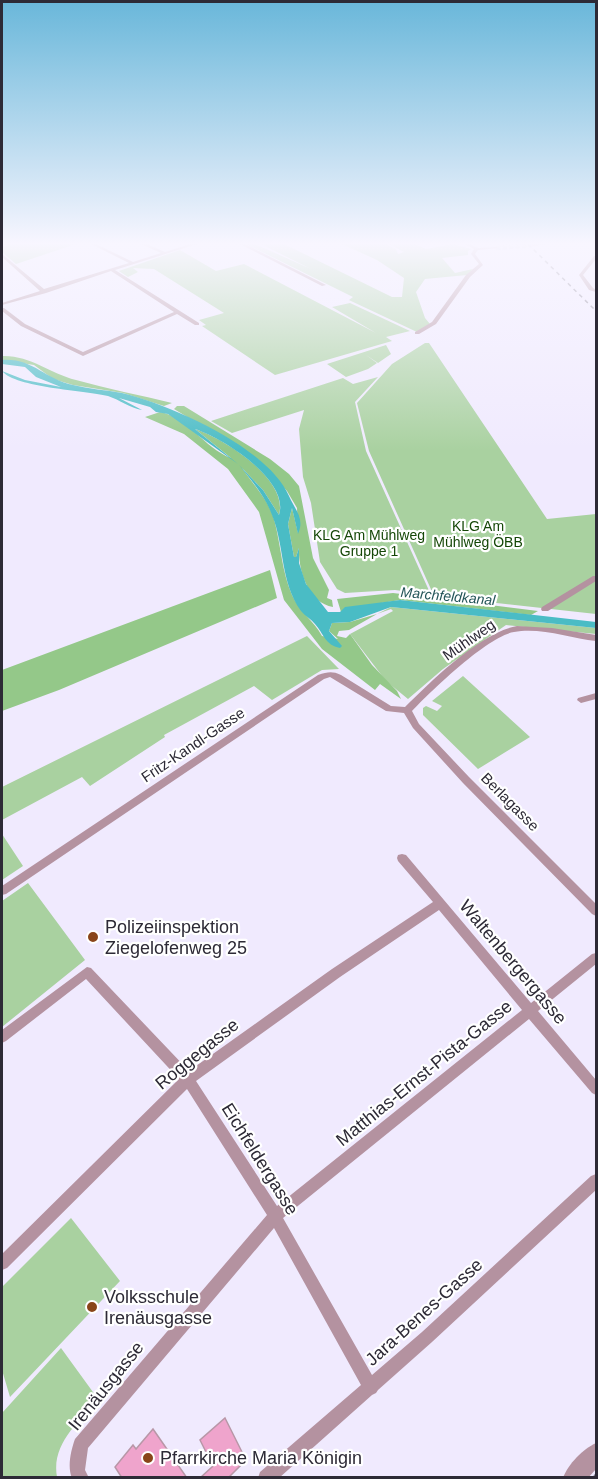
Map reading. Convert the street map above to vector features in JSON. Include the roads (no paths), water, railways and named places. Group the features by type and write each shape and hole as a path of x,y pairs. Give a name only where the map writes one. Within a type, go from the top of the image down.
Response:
{"street":[{"path":"10,313 34,331 83,354 175,313"},
{"path":"179,313 197,324"},
{"path":"417,333 434,323 443,313"},
{"path":"545,609 597,578"},
{"name":"Mühlweg","path":"407,710 456,667 509,630 597,638"},
{"name":"Fritz-Kandl-Gasse","path":"2,891 321,676 330,674 338,677 389,709 407,710"},
{"path":"581,700 597,696"},
{"name":"Berlagasse","path":"407,710 416,726 597,911"},
{"name":"Waltenbergergasse","path":"402,858 597,1089"},
{"name":"Roggegasse","path":"2,1263 188,1079 299,999 440,903"},
{"name":"Matthias-Ernst-Pista-Gasse","path":"275,1216 597,958"},
{"name":"Eichfeldergasse","path":"2,1037 87,972 188,1079 275,1216 371,1388"},
{"name":"Jara-Benes-Gasse","path":"271,1473 371,1388 597,1181"},
{"name":"Irenäusgasse","path":"81,1478 77,1471 81,1445 275,1216"},
{"path":"573,1478 597,1454"}],"water":[{"path":"2,360 22,362 63,382 85,388 122,393 166,407 216,431 261,461 278,478 298,514 300,528 298,534 292,508 288,524 294,557 299,548 299,563 306,584 328,612 340,612 345,607 400,600 596,622 596,628 391,607 350,622 332,623 329,631 342,646 335,647 328,642 294,600 289,588 272,515 262,495 239,465 263,490 279,515 280,502 275,489 265,475 252,463 222,442 195,429 238,464 168,414 156,412 150,407 119,398 142,410 108,396 51,388 21,381 2,371 25,380 61,387 36,377 25,367 2,364"}],"tram line":[{"path":"593,1478 596,1474"}],"place":[{"name":"Polizeiinspektion Ziegelofenweg 25","path":"93,937"},
{"name":"Volksschule Irenäusgasse","path":"92,1307"},
{"name":"Pfarrkirche Maria Königin","path":"148,1458"}],"park label":[{"name":"KLG Am Mühlweg ÖBB","path":"478,534"},
{"name":"KLG Am Mühlweg Gruppe 1","path":"369,544"}],"water label":[{"name":"Marchfeldkanal","path":"448,596"}]}
